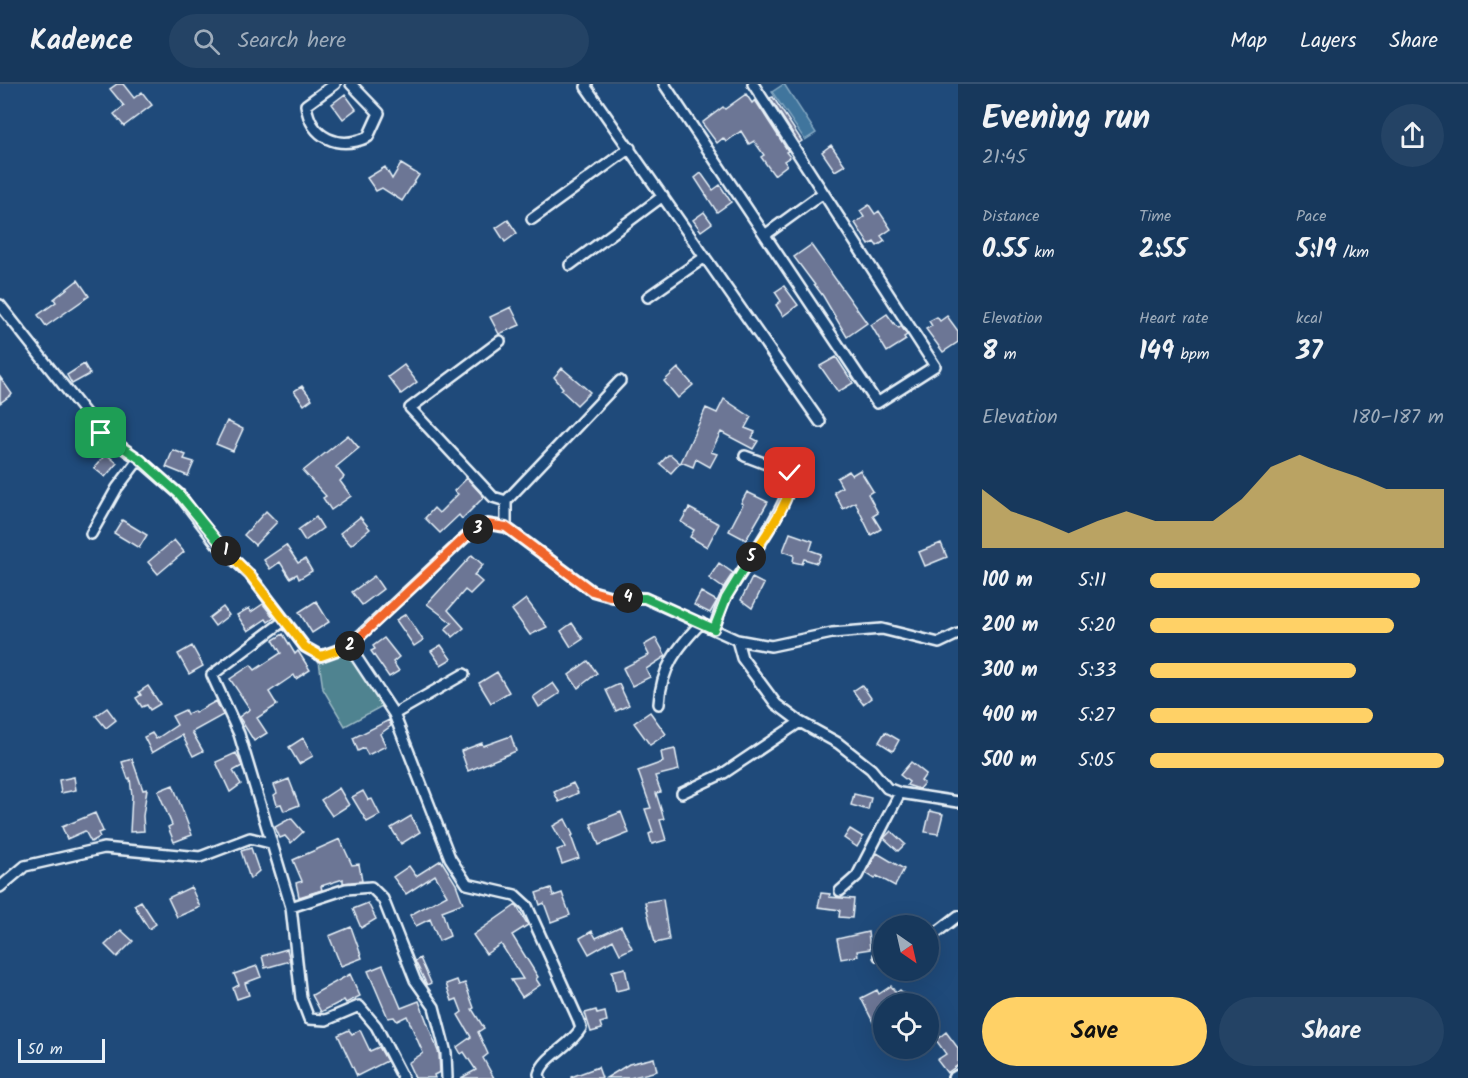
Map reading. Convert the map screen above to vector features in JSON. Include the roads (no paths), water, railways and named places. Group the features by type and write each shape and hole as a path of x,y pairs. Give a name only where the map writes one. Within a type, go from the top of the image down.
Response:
{"street":[{"path":"335,84 306,105 308,120 321,137 353,144 369,137 379,113 351,84"},
{"path":"587,84 586,87 820,422"},
{"path":"664,84 877,403 935,366 753,84"},
{"path":"532,219 630,148"},
{"path":"765,235 823,194"},
{"path":"570,265 663,196"},
{"path":"648,297 705,257"},
{"path":"0,305 101,433 140,459 179,494 218,544 250,575 305,647 321,656 349,646 471,532 487,524 506,527 592,591 613,597 645,598 737,640 771,645 832,633 882,629 939,643 958,634"},
{"path":"500,341 410,408 493,497 506,501"},
{"path":"506,527 506,501 621,381"},
{"path":"714,629 726,598 784,504 792,478 790,473 745,456"},
{"path":"91,534 117,488 140,459"},
{"path":"285,620 212,675 239,734 291,907 301,999 309,1018 327,1020 359,1006 375,1026 403,1078"},
{"path":"660,704 660,687 673,654 701,623"},
{"path":"737,640 742,658 776,704 800,722 838,743 871,769 887,788 900,794 958,802"},
{"path":"349,646 394,714 450,858 467,884 515,895 527,906 578,1019 581,1028 574,1040 541,1065 539,1076"},
{"path":"394,714 464,674"},
{"path":"682,793 724,773 800,722"},
{"path":"840,891 857,876 900,794"},
{"path":"0,887 25,866 104,848 200,857 250,838 270,843"},
{"path":"291,907 346,889 371,887 383,899 415,980 434,1007 446,1053 447,1078"},
{"path":"939,931 958,916"},
{"path":"953,1078 958,1075"}],"water":[{"path":"784,84 816,133 805,140 772,92"}]}
